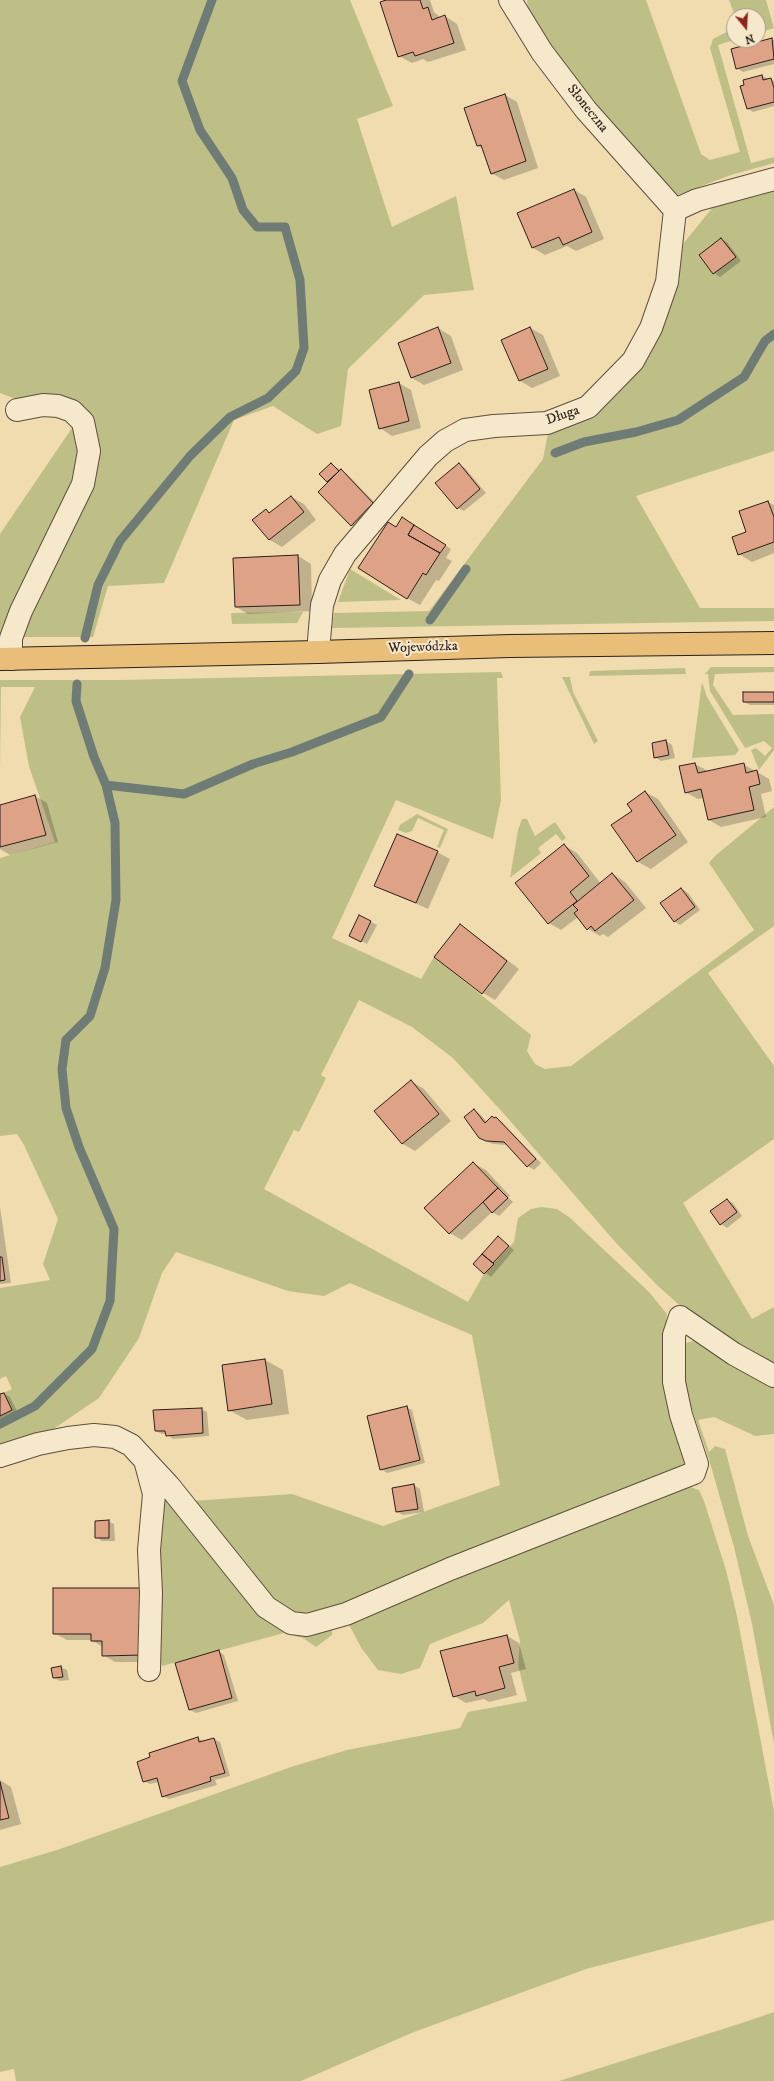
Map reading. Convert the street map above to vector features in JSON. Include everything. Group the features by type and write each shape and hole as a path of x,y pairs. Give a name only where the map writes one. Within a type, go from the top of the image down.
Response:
{"main road":[{"name":"Wojewódzka","path":"6,659 510,646 774,643"}],"street":[{"name":"Słoneczna","path":"510,0 542,52 586,110 675,210"},
{"path":"675,210 697,200 774,179"},
{"name":"Długa","path":"318,652 322,605 330,580 346,554 428,456 445,440 465,430 494,426 547,423 588,407 633,361 651,328 667,282 675,210"},
{"path":"6,659 11,638 21,611 83,484 89,452 83,422 72,411 58,406 43,405 17,410"},
{"path":"0,1456 38,1444 94,1435 115,1437 131,1445 169,1486 266,1606 291,1623 307,1625 346,1614 450,1569 694,1473 697,1464 681,1415 674,1382 674,1336 680,1317 734,1354 774,1376"},
{"path":"145,1459 154,1494 148,1550 151,1593 149,1670"}],"green space":[{"path":"0,0 350,0 393,106 357,119 392,227 456,196 474,290 424,295 348,369 341,426 317,434 273,406 234,420 164,583 108,586 93,637 0,637 0,534 76,422 0,393"},
{"path":"527,0 646,0 701,154 710,160 740,152 710,48 713,39 726,32 726,42 718,45 751,163 774,157 774,163 731,175 672,197 584,94 528,13"},
{"path":"729,0 766,0 774,28 766,30 766,8 732,8"},
{"path":"774,186 774,451 636,496 700,608 774,608 774,621 332,628 334,613 429,611 543,459 548,433 606,396 677,259 683,244 713,207 735,196"},
{"path":"350,569 401,600 338,602"},
{"path":"303,612 297,623 232,624 231,613"},
{"path":"711,667 774,667 774,672 715,674 713,685 733,715 774,714 774,750 759,770 751,750 756,748 765,756 772,748 764,741 745,748 710,691 708,674 705,674"},
{"path":"685,668 686,674 589,676 590,671"},
{"path":"501,672 503,678 497,678 501,800 493,839 396,800 332,938 421,979 434,957 531,1035 527,1051 535,1064 545,1069 571,1066 754,930 709,863 715,856 774,807 774,926 708,973 774,1066 774,1139 683,1203 752,1319 774,1307 774,1368 696,1320 658,1286 617,1244 505,1115 453,1058 412,1027 359,1000 321,1075 326,1078 299,1132 294,1130 264,1189 468,1302 484,1274 514,1242 518,1218 531,1209 542,1207 557,1209 569,1217 649,1292 667,1314 662,1368 665,1392 689,1466 313,1616 297,1614 281,1609 192,1501 292,1494 383,1526 500,1485 472,1335 350,1283 324,1296 288,1291 176,1252 162,1273 139,1338 99,1398 46,1434 0,1447 0,1416 12,1410 4,1393 12,1389 6,1376 0,1379 0,1288 50,1280 43,1264 58,1219 24,1145 17,1134 0,1136 0,858 55,842 29,766 20,717 35,687 1,687 0,768 0,680 119,680"},
{"path":"562,677 570,677 573,692 598,741 594,744"},
{"path":"702,682 707,697 739,750 735,755 692,758"},
{"path":"417,814 448,829 440,848 437,847 444,830 418,818 412,831 406,833 398,830 400,825"},
{"path":"522,819 527,819 535,836 555,822 566,838 562,841 556,834 538,848 541,853 510,878 518,830"},
{"path":"693,1341 703,1344 774,1384 774,1434 755,1436 714,1417 698,1420 709,1452 715,1446 725,1449 748,1536 774,1605 774,1744 752,1624 734,1547 709,1459 687,1395 683,1374 682,1347 686,1343"},
{"path":"690,1487 699,1490 704,1501 726,1570 737,1616 774,1811 774,1920 586,1969 414,2032 301,2081 16,2081 14,2069 0,2072 0,1867 57,1850 291,1767 347,1750 460,1728 468,1712 527,1701 518,1665 520,1641 509,1600 483,1623 430,1644 420,1668 401,1674 378,1670 362,1649 347,1621 677,1489"},
{"path":"161,1488 259,1610 332,1627 332,1635 316,1647 303,1638 284,1633 162,1666 159,1655"},
{"path":"774,2012 774,2081 559,2081 745,2022"}],"building":[{"path":"386,0 420,0 423,9 428,7 432,20 445,15 454,43 415,56 413,52 398,57 380,2"},
{"path":"772,38 774,59 736,69 731,49 766,48 766,40"},
{"path":"762,75 763,80 771,78 774,88 774,102 747,109 740,86 744,85 743,80"},
{"path":"505,94 526,161 491,174 481,145 477,146 464,108"},
{"path":"574,189 592,232 563,245 559,237 532,248 517,213"},
{"path":"721,238 736,257 713,274 699,255"},
{"path":"438,327 451,363 411,378 398,343"},
{"path":"530,327 548,369 519,381 501,340"},
{"path":"399,382 409,421 379,429 369,390"},
{"path":"331,463 339,471 327,482 319,474"},
{"path":"459,463 480,489 457,509 435,483"},
{"path":"341,469 373,503 351,526 318,492"},
{"path":"291,496 304,512 269,540 252,520 266,509 269,513"},
{"path":"768,501 774,517 774,542 738,555 732,537 746,532 739,511"},
{"path":"402,517 414,525 408,535 440,553 426,575 423,573 407,599 358,568 388,522 396,527"},
{"path":"414,525 446,545 440,553 408,535"},
{"path":"298,555 300,605 235,607 233,558"},
{"path":"743,692 774,692 774,702 743,702"},
{"path":"666,740 669,755 654,758 652,743"},
{"path":"695,763 698,773 744,763 746,773 757,770 760,784 749,787 754,810 708,820 701,789 685,793 679,766"},
{"path":"645,791 676,835 637,862 611,825 632,811 627,804"},
{"path":"35,795 46,835 0,847 0,805"},
{"path":"397,834 438,851 416,903 374,886"},
{"path":"564,844 589,876 570,892 577,901 548,924 515,883"},
{"path":"612,873 634,900 595,931 591,926 587,930 574,913 578,910 573,905"},
{"path":"681,888 695,907 674,922 660,903"},
{"path":"359,915 371,921 361,942 349,936"},
{"path":"460,924 507,961 482,994 434,957"},
{"path":"411,1080 439,1114 402,1144 374,1111"},
{"path":"474,1109 485,1123 492,1116 494,1118 496,1117 536,1159 527,1167 504,1142 486,1141 479,1138 464,1117"},
{"path":"473,1162 498,1188 449,1234 424,1208"},
{"path":"498,1188 508,1198 492,1213 483,1202"},
{"path":"727,1199 737,1212 720,1225 710,1211"},
{"path":"498,1236 509,1246 493,1263 482,1254"},
{"path":"482,1254 494,1264 484,1274 473,1264"},
{"path":"0,1257 2,1257 5,1280 0,1281"},
{"path":"265,1359 272,1404 228,1411 222,1365"},
{"path":"4,1393 12,1410 0,1416 0,1394"},
{"path":"407,1406 420,1460 380,1470 367,1416"},
{"path":"202,1408 203,1433 166,1436 165,1431 155,1431 153,1410"},
{"path":"414,1484 418,1509 396,1512 392,1488"},
{"path":"109,1520 109,1538 95,1538 95,1521"},
{"path":"53,1588 142,1588 142,1655 102,1656 102,1641 91,1641 91,1634 53,1634"},
{"path":"507,1635 514,1663 499,1667 505,1688 476,1696 475,1691 453,1697 440,1651"},
{"path":"219,1650 232,1698 189,1710 175,1663"},
{"path":"61,1666 63,1677 53,1678 51,1668"},
{"path":"198,1737 199,1742 214,1738 225,1773 210,1777 211,1781 162,1797 157,1778 143,1782 137,1762 150,1757 149,1753"},
{"path":"0,1782 9,1818 0,1820"}],"waterway":[{"path":"85,638 98,585 120,541 190,456 230,417 268,398 296,371 304,348 300,280 285,227 257,227 243,210 232,178 200,130 182,81 212,0"},
{"path":"555,453 584,442 636,432 678,420 744,377 765,341 774,334"},
{"path":"430,620 466,569"},
{"path":"106,785 184,794 253,764 292,752 381,717 409,674"},
{"path":"0,1424 35,1406 92,1349 110,1301 114,1229 79,1147 66,1108 62,1069 66,1040 90,1016 105,968 116,900 115,823 106,785 94,757 76,701 77,684"}]}
